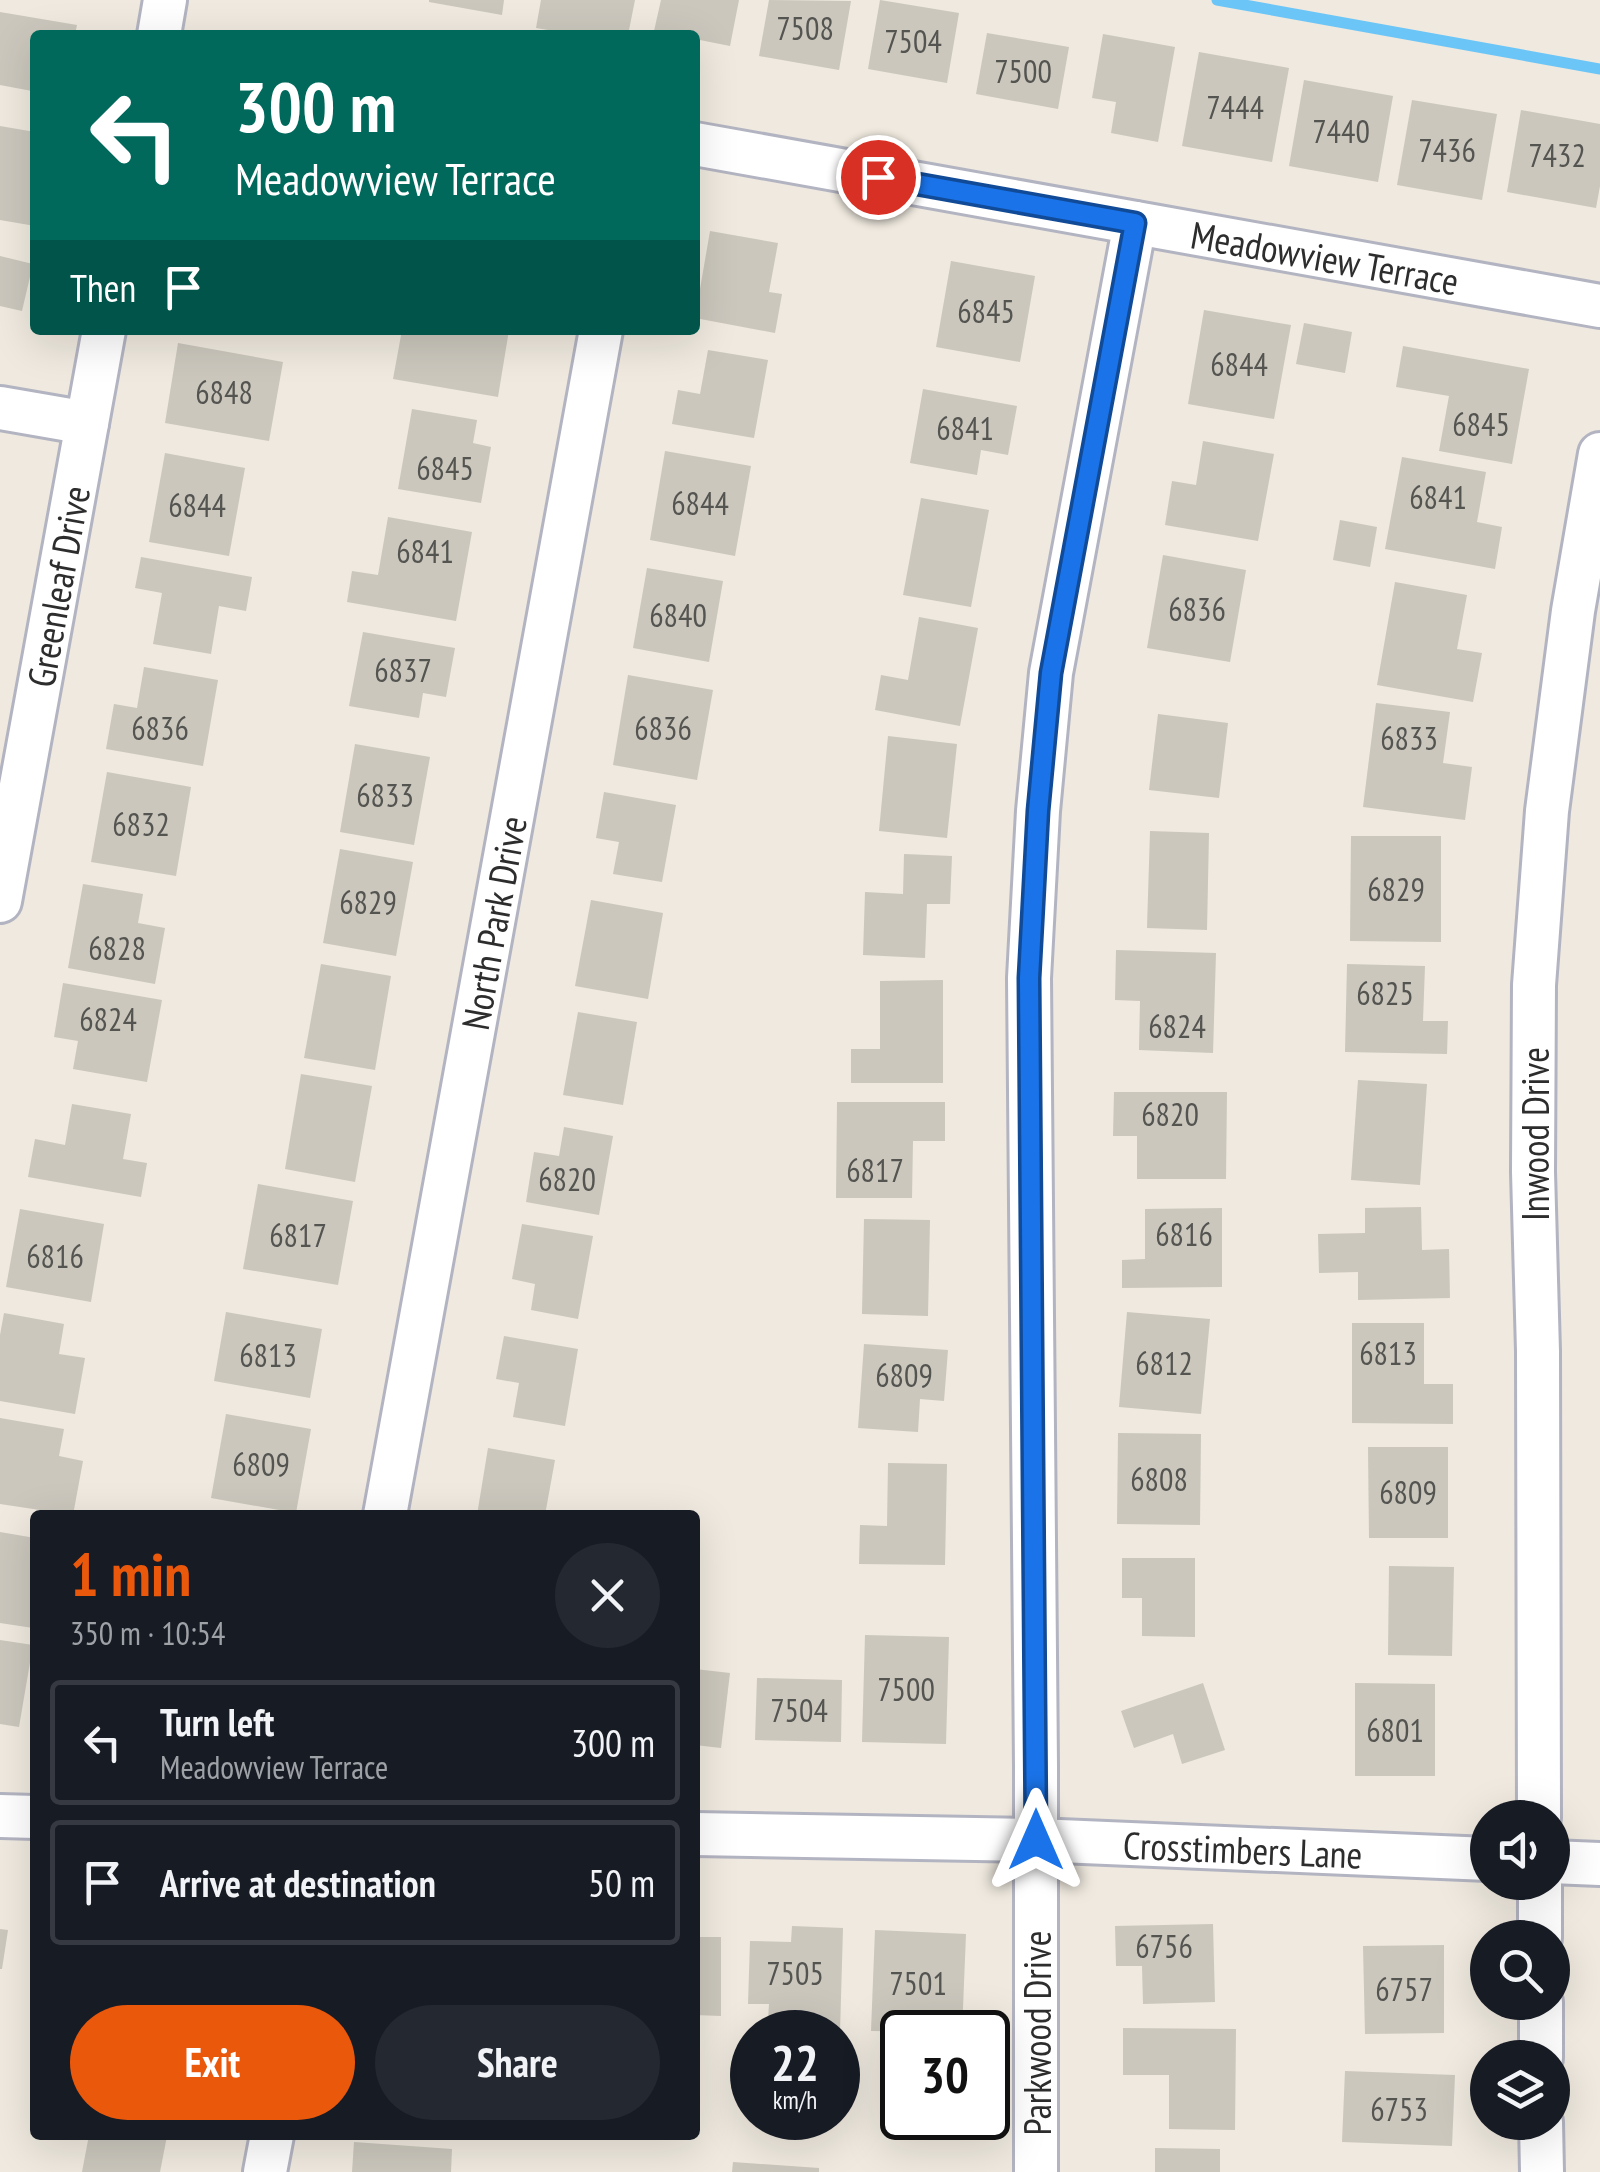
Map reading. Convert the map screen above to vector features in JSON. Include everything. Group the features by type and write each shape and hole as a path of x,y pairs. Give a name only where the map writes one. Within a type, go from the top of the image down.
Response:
{"street":[{"path":"160,30 165,0"},
{"name":"Meadowview Terrace","path":"700,145 1600,306"},
{"name":"Parkwood Drive","path":"1036,2172 1029,978 1038,811 1051,673 1135,223"},
{"name":"Greenleaf Drive","path":"0,901 103,335"},
{"name":"North Park Drive","path":"386,1510 601,335"},
{"path":"0,408 87,423"},
{"name":"Inwood Drive","path":"1540,1800 1534,985 1554,756 1573,611 1600,454"},
{"path":"0,1816 30,1818"},
{"name":"Crosstimbers Lane","path":"700,1834 1036,1840 1470,1858"},
{"path":"1570,1863 1600,1864"},
{"path":"265,2172 271,2140"},
{"path":"1542,2140 1542,2172"}],"building":[{"path":"429,0 504,0 502,15"},
{"path":"541,0 635,0 629,30 536,28"},
{"path":"661,0 739,0 730,46 700,40 700,30 654,30"},
{"path":"769,0 851,1 839,70 759,56"},
{"path":"880,0 959,13 947,83 868,69"},
{"path":"0,12 77,25 76,30 30,30 30,91 0,85"},
{"path":"987,33 1069,47 1058,109 976,94"},
{"path":"1103,34 1175,47 1158,142 1111,133 1116,102 1092,98"},
{"path":"1199,52 1289,68 1272,162 1182,146"},
{"path":"1304,80 1393,96 1378,182 1289,166"},
{"path":"1412,100 1497,114 1482,200 1397,185"},
{"path":"1521,110 1600,124 1596,208 1507,192"},
{"path":"0,126 30,131 30,225 0,220"},
{"path":"710,231 778,243 769,292 782,294 775,333 700,319 700,289"},
{"path":"0,256 30,263 22,311 0,306"},
{"path":"951,261 1035,276 1020,362 936,347"},
{"path":"1204,310 1291,325 1274,419 1188,404"},
{"path":"1304,323 1352,332 1345,373 1296,364"},
{"path":"401,335 508,335 498,397 393,379"},
{"path":"178,343 283,362 269,441 165,423"},
{"path":"1403,346 1529,369 1512,464 1439,451 1449,396 1396,387"},
{"path":"708,350 768,360 754,438 672,424 678,390 700,394"},
{"path":"923,389 1017,406 1008,455 981,450 977,475 910,463"},
{"path":"412,409 477,420 473,443 491,447 481,503 398,489"},
{"path":"1203,441 1274,454 1258,541 1165,525 1172,481 1196,485"},
{"path":"665,451 751,466 735,556 650,540"},
{"path":"165,453 245,468 229,556 149,542"},
{"path":"1402,457 1486,472 1477,522 1502,527 1495,569 1385,549"},
{"path":"921,498 989,510 971,607 903,595"},
{"path":"388,517 472,532 456,621 347,602 352,571 378,575"},
{"path":"1340,520 1377,527 1370,567 1333,560"},
{"path":"1163,555 1246,570 1230,662 1147,648"},
{"path":"141,557 252,577 246,611 219,606 211,654 153,644 162,593 135,588"},
{"path":"647,568 723,581 709,662 633,648"},
{"path":"1395,582 1467,595 1457,649 1482,653 1473,702 1377,685"},
{"path":"919,617 978,628 960,726 875,710 881,675 908,680"},
{"path":"363,632 455,648 446,697 423,693 419,718 349,706"},
{"path":"144,667 218,680 203,766 106,749 114,704 137,708"},
{"path":"628,675 713,690 697,780 613,765"},
{"path":"1376,703 1450,712 1443,763 1472,767 1465,820 1363,807"},
{"path":"1158,714 1228,723 1219,798 1149,790"},
{"path":"888,736 957,744 947,838 879,831"},
{"path":"355,744 430,757 414,845 340,832"},
{"path":"107,772 191,787 176,876 91,862"},
{"path":"604,792 676,805 662,882 613,874 619,842 596,838"},
{"path":"1150,831 1209,833 1207,930 1147,928"},
{"path":"1351,836 1441,836 1441,942 1350,941"},
{"path":"340,849 413,862 396,956 323,943"},
{"path":"904,854 952,856 950,904 927,904 925,958 863,955 865,892 903,894"},
{"path":"83,884 143,894 138,923 165,928 155,984 68,968"},
{"path":"591,900 663,913 648,999 575,986"},
{"path":"1116,950 1216,953 1213,1053 1139,1050 1140,1001 1115,1000"},
{"path":"321,964 391,976 375,1070 304,1058"},
{"path":"1347,964 1425,966 1423,1021 1448,1021 1447,1054 1345,1052"},
{"path":"943,980 943,1083 851,1083 851,1049 880,1049 880,981"},
{"path":"63,983 162,1000 147,1082 73,1069 78,1041 54,1037"},
{"path":"578,1012 637,1022 623,1105 563,1095"},
{"path":"301,1074 372,1086 355,1182 285,1169"},
{"path":"1358,1080 1427,1084 1420,1185 1351,1180"},
{"path":"1114,1092 1227,1092 1226,1179 1137,1179 1137,1136 1113,1136"},
{"path":"837,1102 945,1102 945,1141 913,1141 912,1198 836,1198"},
{"path":"72,1104 131,1114 123,1159 147,1163 141,1197 28,1177 35,1139 65,1145"},
{"path":"564,1127 613,1136 599,1215 526,1202 534,1152 559,1156"},
{"path":"258,1184 353,1201 338,1285 243,1269"},
{"path":"1421,1207 1422,1250 1449,1249 1450,1298 1358,1300 1358,1272 1319,1273 1318,1234 1365,1233 1365,1208"},
{"path":"1222,1208 1222,1287 1122,1288 1122,1260 1145,1259 1145,1209"},
{"path":"20,1209 104,1224 91,1302 6,1287"},
{"path":"864,1219 930,1220 928,1316 862,1314"},
{"path":"522,1224 593,1236 578,1319 531,1310 535,1284 512,1279"},
{"path":"226,1312 322,1329 310,1398 214,1381"},
{"path":"1127,1312 1210,1319 1201,1414 1119,1407"},
{"path":"4,1313 64,1324 59,1354 85,1358 75,1414 0,1401"},
{"path":"1352,1323 1424,1323 1424,1384 1453,1384 1453,1424 1352,1423"},
{"path":"504,1336 578,1349 565,1426 513,1417 519,1383 496,1379"},
{"path":"864,1344 948,1350 944,1401 920,1399 918,1432 858,1428"},
{"path":"226,1414 311,1429 297,1510 211,1498"},
{"path":"0,1418 64,1429 59,1456 83,1461 74,1510 0,1504"},
{"path":"1118,1433 1201,1434 1200,1525 1117,1524"},
{"path":"1368,1447 1448,1447 1448,1538 1369,1538"},
{"path":"488,1448 555,1460 546,1510 478,1510"},
{"path":"888,1463 947,1464 945,1565 859,1564 860,1525 887,1526"},
{"path":"0,1532 30,1537 30,1628 0,1623"},
{"path":"1122,1558 1195,1558 1195,1637 1142,1636 1142,1598 1122,1598"},
{"path":"1389,1566 1454,1567 1452,1656 1388,1655"},
{"path":"865,1635 949,1637 946,1744 862,1742"},
{"path":"0,1640 30,1645 19,1727 0,1724"},
{"path":"700,1670 730,1673 721,1748 700,1746"},
{"path":"757,1678 842,1680 841,1742 755,1740"},
{"path":"1203,1683 1225,1750 1182,1764 1173,1734 1134,1748 1121,1711"},
{"path":"1355,1683 1435,1684 1435,1776 1355,1776"},
{"path":"1213,1924 1215,2002 1143,2004 1142,1966 1116,1966 1115,1926"},
{"path":"792,1926 843,1928 841,2010 769,2010 769,2004 748,2004 750,1941 791,1942"},
{"path":"0,1929 8,1930 2,1969 0,1969"},
{"path":"875,1930 966,1934 963,2010 880,2010 880,2031 871,2031"},
{"path":"700,1937 721,1937 721,2016 700,2015"},
{"path":"1444,1945 1444,2033 1365,2034 1363,1946"},
{"path":"1123,2028 1236,2029 1235,2130 1169,2129 1169,2075 1123,2075"},
{"path":"1345,2071 1455,2075 1452,2146 1342,2142"},
{"path":"88,2140 166,2140 160,2172 82,2172"},
{"path":"354,2142 452,2149 451,2172 352,2172"},
{"path":"1155,2148 1220,2149 1220,2172 1155,2172"},
{"path":"733,2162 819,2168 819,2172 732,2172"}],"waterway":[{"path":"1217,0 1600,69"}],"route":[{"path":"878,177 1135,223 1051,673 1038,811 1029,978 1036,1840"}]}
